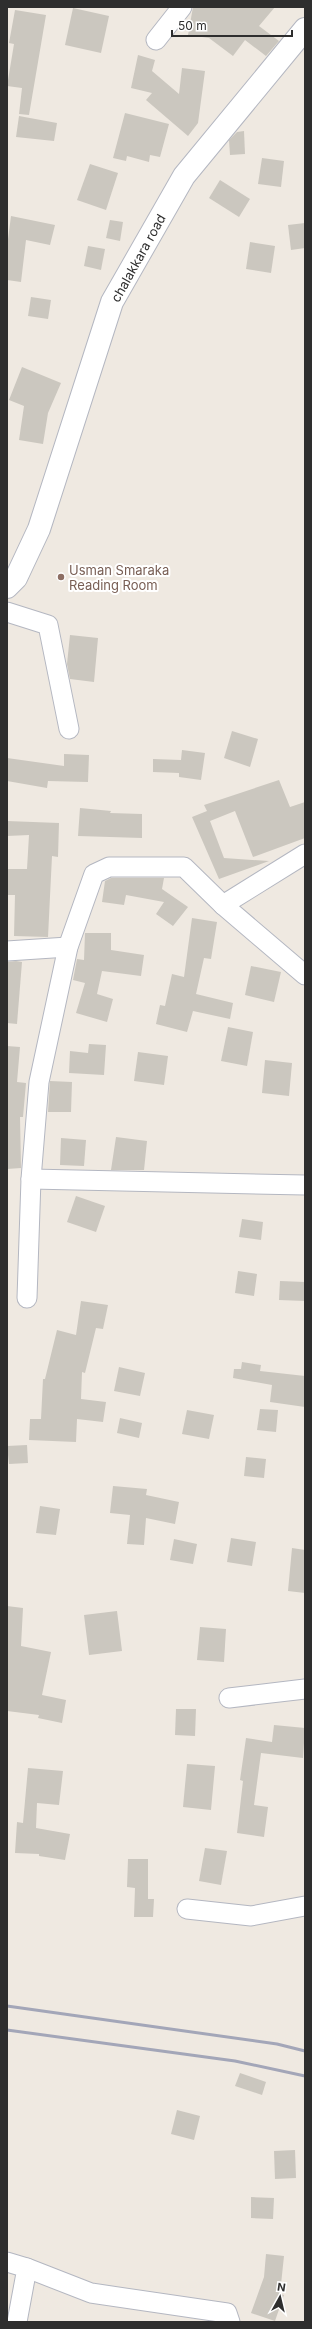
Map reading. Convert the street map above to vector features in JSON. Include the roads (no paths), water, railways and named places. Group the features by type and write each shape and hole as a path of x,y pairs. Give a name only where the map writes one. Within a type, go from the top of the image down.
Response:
{"main road":[{"name":"chalakkara road","path":"7,587 16,578 40,529 112,302 184,176 305,29"}],"street":[{"path":"156,40 182,7"},
{"path":"7,612 48,626 69,729"},
{"path":"223,905 305,854"},
{"path":"27,1298 31,1178 39,1082 68,947 94,874 109,867 184,867 223,905 305,975"},
{"path":"7,951 68,947"},
{"path":"31,1178 305,1185"},
{"path":"228,1698 305,1689"},
{"path":"188,1909 251,1916 305,1906"},
{"path":"7,2262 27,2268 91,2293 227,2313 230,2322"},
{"path":"17,2322 27,2268"}],"railway":[{"path":"7,2006 277,2044 305,2051"},
{"path":"7,2030 235,2061 305,2076"}],"place":[{"name":"Usman Smaraka Reading Room","path":"61,577"}]}
